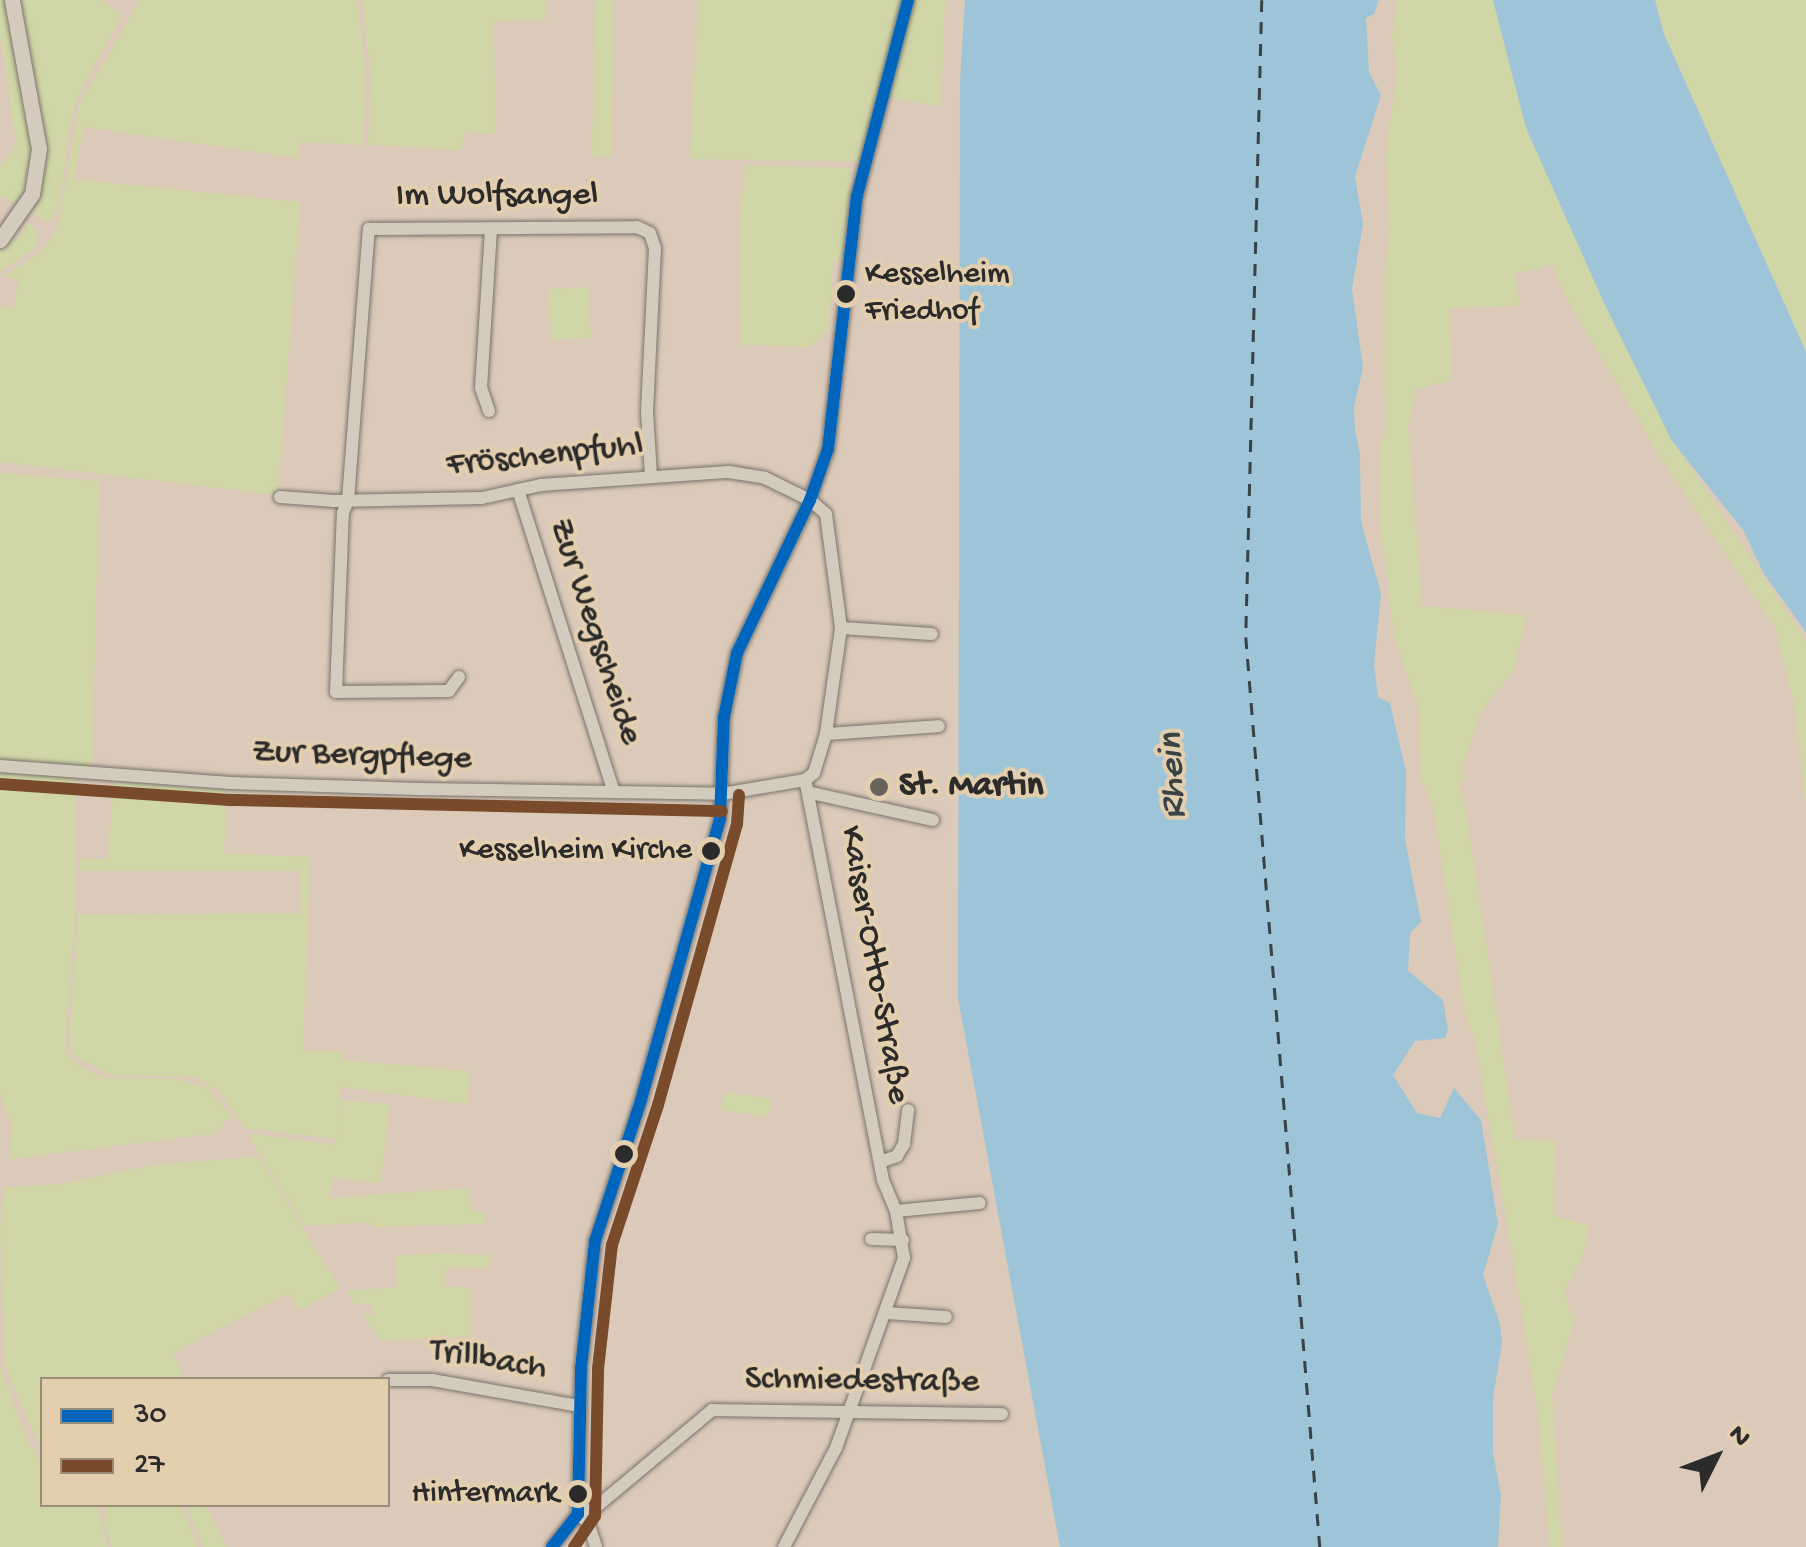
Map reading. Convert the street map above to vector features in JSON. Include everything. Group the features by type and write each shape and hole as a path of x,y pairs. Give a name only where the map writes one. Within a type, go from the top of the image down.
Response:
{"main road":[{"path":"5,235 32,194 38,129 12,0"}],"street":[{"path":"552,1547 578,1514 580,1406 589,1268 595,1241 641,1100 720,819 724,717 736,653 810,500 834,419 862,165 908,0"},
{"name":"Im Wolfsangel","path":"348,500 369,229 637,227 650,232 655,248 646,412 651,476"},
{"path":"488,411 481,388 481,358 491,228"},
{"name":"Fröschenpfuhl","path":"280,498 482,498 518,490 651,476 750,474 810,500"},
{"name":"Zur Wegscheide","path":"518,490 614,792"},
{"path":"348,500 342,513 336,692 449,691 459,678"},
{"path":"810,500 826,514 841,628 826,734 808,786 933,820"},
{"path":"841,628 932,634"},
{"path":"826,734 939,726"},
{"name":"Zur Bergpflege","path":"0,766 230,783 722,794 808,786"},
{"name":"Kaiser-Otto-Straße","path":"784,1547 836,1448 871,1340 887,1313 904,1258 896,1210 880,1162 808,786"},
{"name":"Kaiser-Otto-Straße","path":"880,1162 897,1156 904,1144 908,1110"},
{"path":"896,1210 980,1203"},
{"path":"871,1239 903,1240"},
{"path":"887,1313 946,1317"},
{"name":"Trillbach","path":"390,1380 432,1380 580,1406"},
{"name":"Schmiedestraße","path":"578,1514 594,1508 712,1410 1002,1414"},
{"path":"578,1514 588,1522 596,1547"}],"green space":[{"path":"0,0 6,0 32,139 26,190 15,204 0,196 0,167 14,148 15,137 0,35"},
{"path":"20,0 103,0 121,16 78,97 69,128 60,206 49,222 33,215 40,200 46,133"},
{"path":"140,0 358,0 366,77 363,145 299,142 297,158 84,127 74,179 300,202 278,495 0,462 0,307 13,308 19,280 2,276 40,253 58,227 79,106"},
{"path":"362,0 545,0 546,20 494,21 495,134 467,131 460,150 368,145 371,78"},
{"path":"595,0 614,0 611,157 592,156"},
{"path":"698,0 902,0 859,162 690,159"},
{"path":"913,0 945,0 941,107 886,97"},
{"path":"1397,0 1493,0 1526,128 1604,303 1673,441 1806,641 1806,805 1794,704 1775,627 1660,457 1567,299 1552,265 1514,274 1520,306 1449,308 1452,380 1416,389 1408,427 1422,606 1527,615 1513,671 1479,715 1463,765 1465,781 1458,781 1466,810 1515,1139 1555,1141 1553,1216 1588,1225 1584,1254 1564,1292 1571,1315 1576,1315 1552,1395 1562,1547 1550,1547 1538,1413 1509,1234 1475,1040 1465,1014 1433,805 1421,779 1419,708 1394,636 1380,525 1379,451 1385,432 1384,282 1390,230 1386,155 1397,70 1392,38"},
{"path":"1655,0 1806,0 1806,352 1664,33"},
{"path":"745,165 852,168 842,261 833,261 829,329 810,347 741,345 739,231"},
{"path":"29,222 38,232 36,248 0,271 0,249 19,237"},
{"path":"588,287 591,338 551,340 549,289"},
{"path":"0,473 99,481 92,768 0,762"},
{"path":"0,772 76,779 75,916 65,1045 68,1055 81,1067 106,1078 178,1079 206,1087 234,1118 224,1121 218,1133 10,1159 11,1123 0,1094"},
{"path":"114,783 227,788 224,853 310,857 303,1051 342,1051 342,1060 470,1071 467,1104 340,1087 336,1139 244,1128 223,1095 195,1077 111,1075 73,1055 69,1044 78,915 302,913 300,871 79,871 80,859 108,859"},
{"path":"725,1092 772,1099 768,1117 721,1110"},
{"path":"340,1100 389,1104 381,1183 332,1178 330,1198 469,1188 472,1210 485,1211 484,1224 372,1227 370,1222 305,1226 247,1133 335,1145"},
{"path":"258,1156 340,1288 300,1310 288,1293 173,1353 183,1377 40,1377 40,1448 5,1366 0,1230 4,1187 61,1184 152,1165"},
{"path":"396,1255 490,1255 489,1267 446,1268 446,1286 471,1288 472,1336 381,1341 362,1315 375,1315 370,1304 355,1304 346,1291 397,1287"},
{"path":"0,1366 27,1440 40,1460 40,1507 97,1507 107,1547 0,1547"},
{"path":"106,1507 182,1507 198,1547 112,1547 103,1518"},
{"path":"187,1507 207,1507 226,1547 204,1547"}],"water":[{"name":"Rhein","path":"965,0 1379,0 1374,14 1366,18 1369,72 1381,95 1355,177 1363,224 1352,289 1363,367 1354,407 1360,455 1361,521 1381,594 1374,664 1378,697 1390,703 1406,771 1405,839 1421,922 1410,933 1408,971 1443,1000 1448,1030 1445,1038 1415,1041 1393,1075 1417,1113 1440,1118 1454,1088 1481,1120 1498,1224 1483,1275 1500,1324 1502,1343 1493,1398 1493,1453 1501,1494 1498,1547 1060,1547 958,998 960,82"},
{"path":"1493,0 1655,0 1664,34 1806,352 1806,632 1764,574 1743,530 1672,441 1604,303 1526,128"}],"ferry route":[{"path":"1262,0 1246,637 1320,1547"}],"transit line":[{"name":"30","path":"552,1547 578,1514 581,1368 595,1241 641,1100 720,819 724,717 737,653 810,500 828,449 857,196 908,0"},
{"name":"27","path":"0,784 230,800 722,811"},
{"name":"27","path":"574,1547 595,1516 598,1369 612,1245 658,1105 737,824 739,795"}],"place":[{"name":"Kesselheim Friedhof","path":"846,294"},
{"name":"St. Martin","path":"879,787"},
{"name":"Kesselheim Kirche","path":"711,851"},
{"name":"Hintermark","path":"578,1494"}]}
